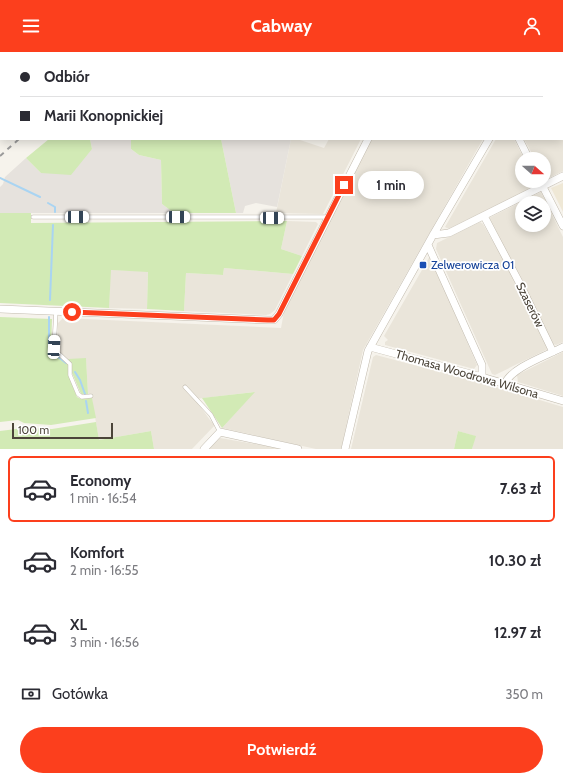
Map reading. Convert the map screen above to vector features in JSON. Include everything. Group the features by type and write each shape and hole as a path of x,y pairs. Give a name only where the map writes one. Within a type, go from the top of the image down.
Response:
{"street":[{"path":"0,309 274,320 279,314 367,140"},
{"path":"346,449 364,364 370,347 488,140"},
{"path":"520,140 526,152"},
{"path":"551,181 563,176"},
{"path":"433,235 449,233 484,216 535,188"},
{"path":"544,188 563,226"},
{"name":"Szaserów","path":"484,216 520,284 553,352"},
{"path":"428,245 482,365 482,377"},
{"path":"505,384 510,375 516,370 563,346"},
{"name":"Thomasa Woodrowa Wilsona","path":"370,347 482,377 563,401"},
{"path":"204,449 220,432 298,449"}],"lane":[{"path":"33,216 328,217"},
{"path":"56,311 54,347 56,351 70,364 70,375 78,394 82,397 91,396"},
{"path":"185,387 211,415 220,432"}],"shaded area":[{"path":"90,140 131,140 131,149 139,155 161,160 162,204 174,213 0,213 0,187 3,184 5,177 26,158 41,173 92,149"},
{"path":"221,140 291,140 277,207 256,203 245,206 243,213 236,213"},
{"path":"291,140 300,140 324,148 328,140 360,140 323,214 276,213"},
{"path":"371,140 482,140 363,350 341,449 316,449 222,428 254,392 195,399 215,425 192,449 154,449 151,431 99,440 91,394 88,394 86,359 68,359 57,349 58,323 63,318 281,328 284,312"},
{"path":"495,140 514,140 520,152 515,152 515,188 531,188 449,229 445,227"},
{"path":"525,140 563,140 563,171 551,177 551,152 531,152"},
{"path":"563,183 563,212 551,188"},
{"path":"541,192 543,196 533,196"},
{"path":"515,205 515,232 551,232 551,212 563,237 563,342 556,345 553,344 489,218"},
{"path":"287,221 316,222 318,224 302,256 281,249"},
{"path":"480,222 483,224 506,264 548,349 495,375 492,374 436,249 437,243"},
{"path":"430,256 477,365 474,369 385,345 385,342 388,340 384,336"},
{"path":"224,268 293,274 275,310 270,314 184,311 186,273 223,275"},
{"path":"110,270 148,271 147,309 109,308"},
{"path":"563,352 563,396 518,382 517,375"},
{"path":"376,355 455,376 456,375 563,407 563,449 472,449 475,436 458,431 454,449 351,449 373,357"},
{"path":"220,438 284,449 209,449"}],"green space":[{"path":"48,140 90,140 92,149 71,175 41,173 26,158"},
{"path":"131,140 221,140 236,213 174,213 162,204 161,160 139,155 131,149"},
{"path":"0,213 31,213 31,223 287,221 281,249 302,256 293,274 224,268 223,275 186,273 184,311 147,309 148,272 111,270 109,308 0,303"},
{"path":"0,317 52,319 51,350 68,364 69,376 77,397 81,399 92,398 96,418 51,425 24,423 18,420 0,422"},
{"path":"86,358 88,394 81,394 72,373 72,364 68,359"},
{"path":"255,392 222,428 202,398"},
{"path":"96,422 99,440 151,431 154,449 0,449 0,431 24,428 52,429"},
{"path":"458,431 476,436 472,449 454,449"}],"waterway":[{"path":"0,178 40,197"},
{"path":"48,203 55,207 55,212"},
{"path":"50,300 53,225"},
{"path":"49,317 49,350 66,363"},
{"path":"75,372 80,380 85,394"},
{"path":"86,401 88,413"}],"railway":[{"path":"0,156 18,140"}],"place":[{"name":"Zelwerowicza 01","path":"423,265"}],"route":[{"path":"72,312 274,320 279,314 344,185"}]}
